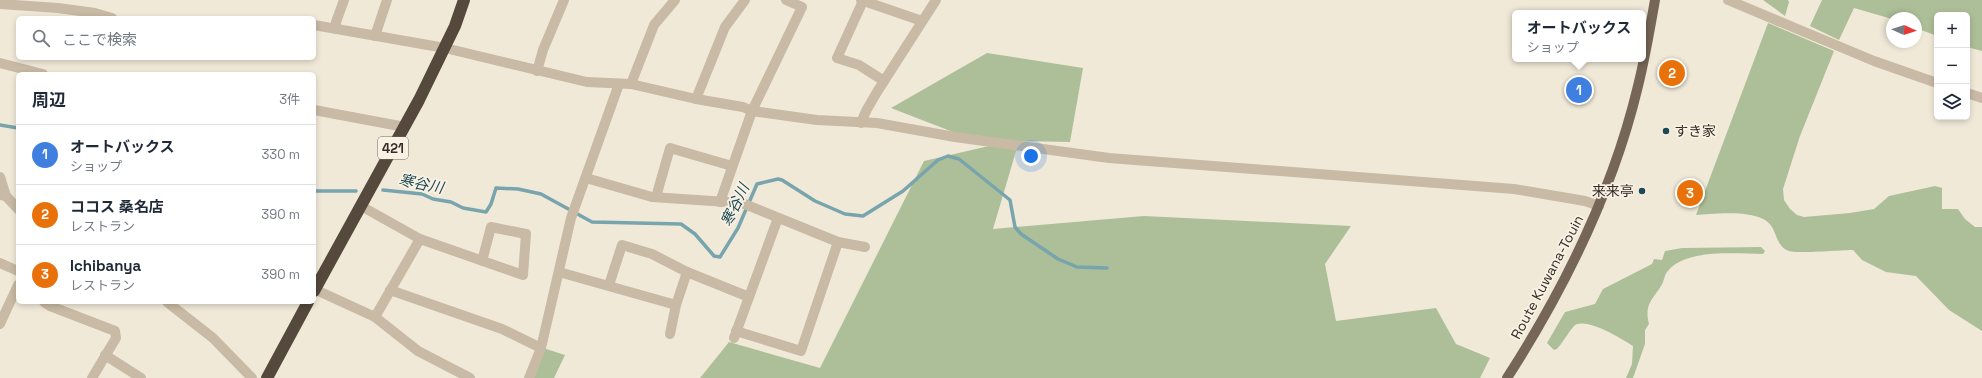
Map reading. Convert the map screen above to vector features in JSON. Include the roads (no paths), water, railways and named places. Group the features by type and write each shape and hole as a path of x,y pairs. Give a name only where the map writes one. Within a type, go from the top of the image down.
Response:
{"highway":[{"name":"421","path":"316,286 405,127 445,48 464,0"},
{"path":"267,378 307,304"}],"main road":[{"name":"Route Kuwana-Touin","path":"1646,46 1655,0"},
{"name":"Route Kuwana-Touin","path":"1506,378 1533,338 1583,246 1599,206 1638,87 1643,62"}],"street":[{"path":"336,29 336,22 344,0"},
{"path":"375,36 387,0"},
{"path":"537,70 543,50 564,0"},
{"path":"631,84 654,25 675,0"},
{"path":"696,99 725,27 745,0"},
{"path":"720,202 752,111 802,7 786,0"},
{"path":"884,81 859,65 837,58 862,0 922,21"},
{"path":"862,123 866,111 884,81 936,0"},
{"path":"1728,0 1874,61 1934,82"},
{"path":"0,4 58,8 95,13 105,16"},
{"path":"316,25 445,48 587,82 631,84 696,99 743,107 752,111 817,120 877,123 955,137 1109,158 1514,189 1585,201 1599,206"},
{"path":"0,63 35,72"},
{"path":"529,378 541,348 571,218 619,84"},
{"path":"1970,94 1982,98"},
{"path":"316,110 405,127"},
{"path":"656,197 670,148 732,166"},
{"path":"0,177 3,195 16,207"},
{"path":"586,178 656,197 742,203 838,242 865,247"},
{"path":"361,206 420,239 482,261 522,275 526,234 491,227 482,261"},
{"path":"778,218 735,335 801,351 838,242"},
{"path":"374,317 420,239"},
{"path":"609,285 622,245 652,254 687,272 749,297"},
{"path":"0,263 16,270"},
{"path":"559,272 676,305"},
{"path":"670,334 676,305 687,272"},
{"path":"0,324 16,289"},
{"path":"390,290 502,329 541,348"},
{"path":"316,291 374,317 418,351 470,378"},
{"path":"47,304 115,331 116,338 92,378"},
{"path":"170,304 213,338 252,378"},
{"path":"105,355 141,378"}],"waterway":[{"name":"寒谷川","path":"0,125 16,128"},
{"name":"寒谷川","path":"383,190 422,194 433,199 451,202 463,208 486,212 491,204 496,188 518,189 541,194 592,222 681,224 695,234 714,256 720,257 738,228 757,184 778,179 782,180 815,201 845,214 863,216 903,191 938,160 948,156 959,159 1010,200 1015,227 1021,234 1058,259 1077,267 1107,268"},
{"name":"寒谷川","path":"316,191 356,191"}],"place":[{"name":"ココス 桑名店","path":"1672,73"},
{"name":"オートバックス","path":"1579,90"},
{"name":"すき家","path":"1666,131"},
{"name":"来来亭","path":"1642,191"},
{"name":"Ichibanya","path":"1690,193"}]}
